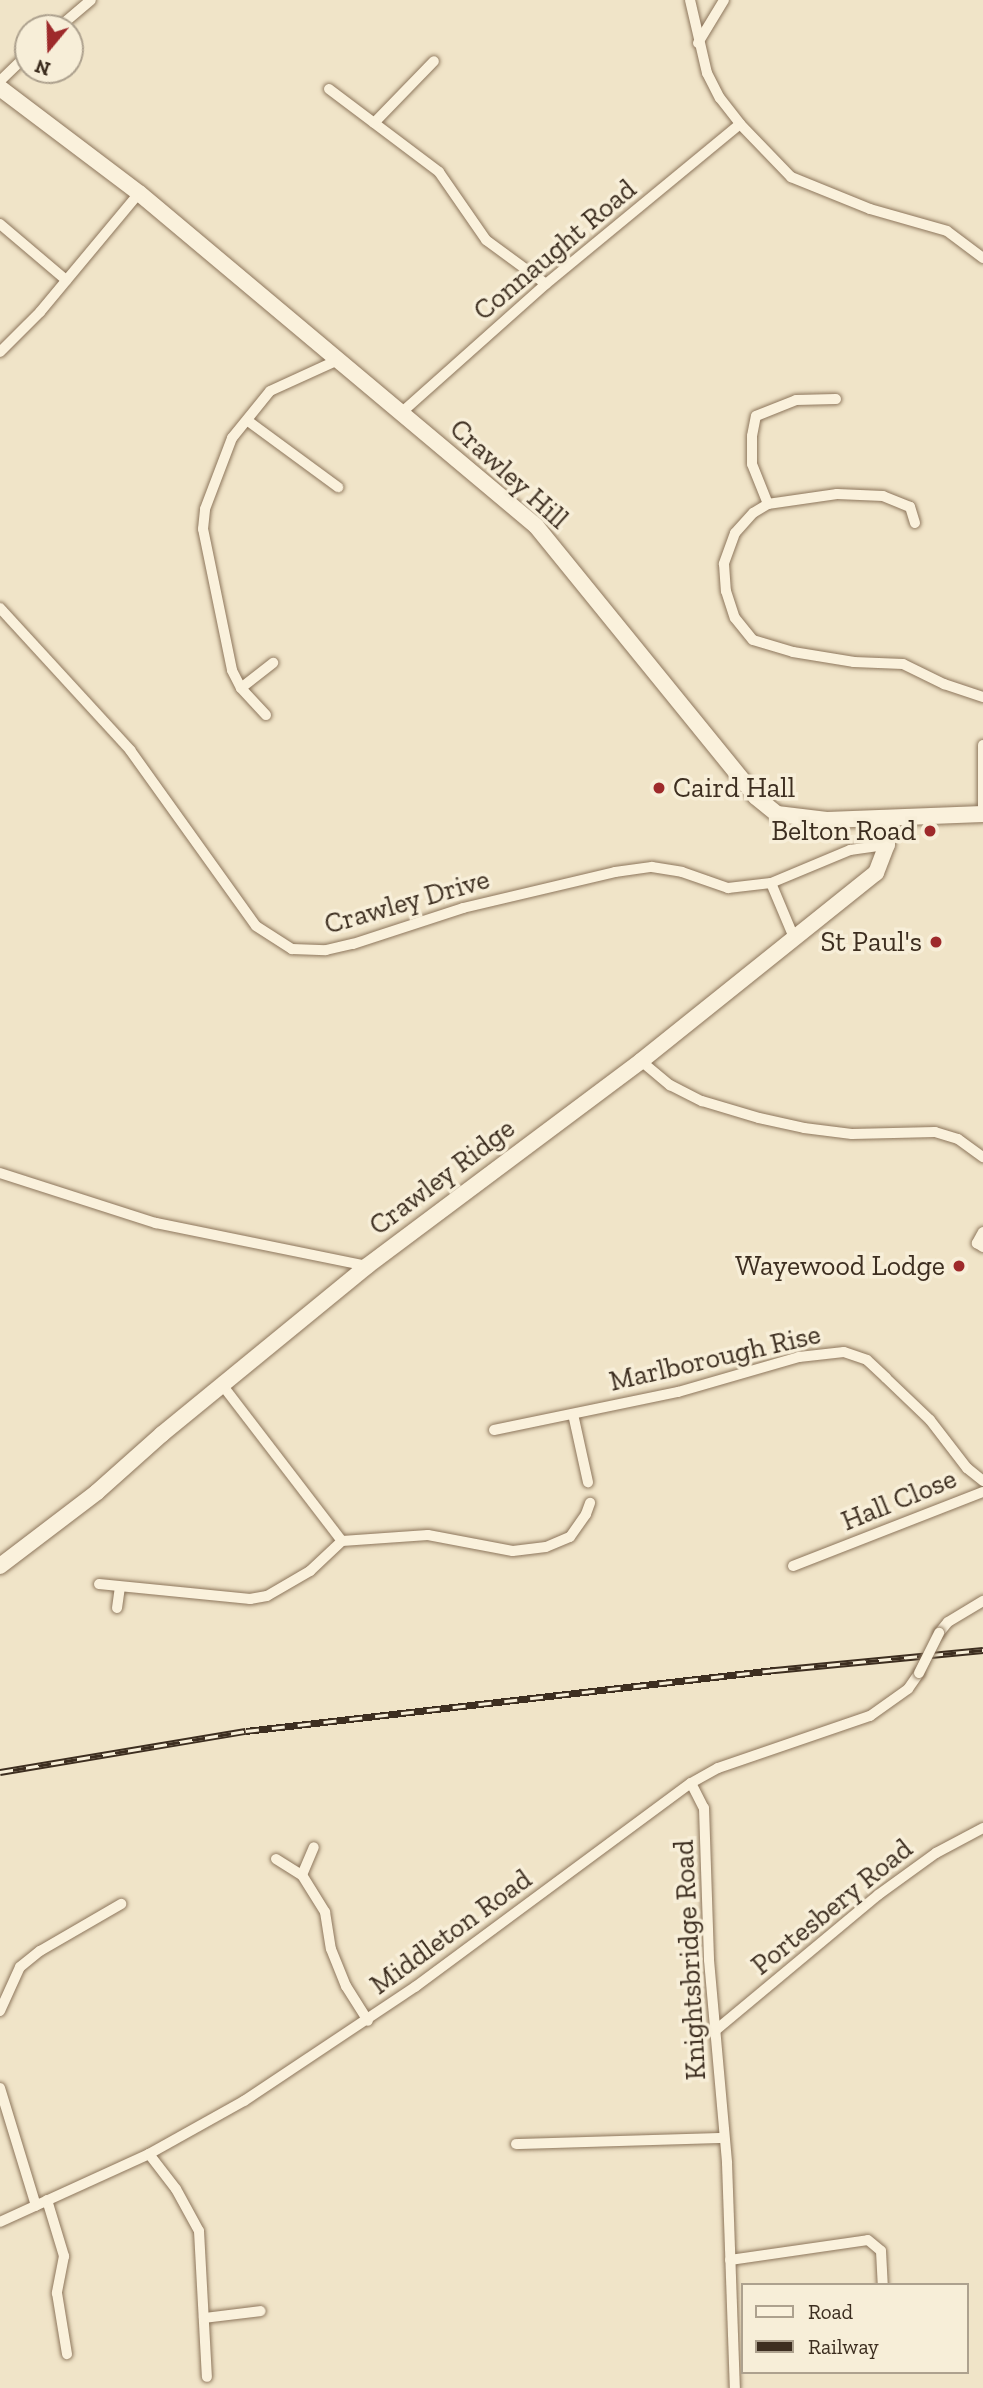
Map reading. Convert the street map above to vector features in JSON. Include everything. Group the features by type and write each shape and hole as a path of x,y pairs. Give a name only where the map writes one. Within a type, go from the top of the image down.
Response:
{"street":[{"path":"74,14 91,0"},
{"path":"690,0 698,43 715,90 740,124 791,177 870,209 947,231 983,258"},
{"path":"698,43 724,0"},
{"path":"374,123 434,61"},
{"path":"0,81 14,68"},
{"name":"Crawley Hill","path":"0,88 139,193 536,526 756,797 777,814 827,820 983,812"},
{"path":"329,89 439,172 486,240 546,284"},
{"name":"Connaught Road","path":"401,413 546,284 740,124"},
{"path":"0,352 14,341 139,193"},
{"path":"0,224 66,280"},
{"path":"266,715 241,688 232,670 203,529 210,489 232,438 270,391 338,360"},
{"path":"768,504 752,464 751,436 756,416 796,400 836,398"},
{"path":"248,421 338,488"},
{"path":"915,523 910,507 883,496 836,494 768,504 753,513 734,533 724,564 726,591 735,618 753,640 793,652 842,660 903,664 944,684 983,697"},
{"name":"Crawley Drive","path":"0,608 130,750 256,926 292,949 326,950 353,944 463,908 627,871 652,867 682,872 728,888 771,883 850,850 887,845"},
{"path":"241,688 273,663"},
{"path":"983,745 983,812"},
{"name":"Crawley Ridge","path":"0,1566 97,1492 367,1266 641,1061 876,873 887,845 888,818"},
{"path":"771,883 795,940"},
{"path":"641,1061 670,1085 702,1101 759,1118 804,1128 852,1133 935,1132 958,1139 983,1157"},
{"path":"0,1173 156,1223 367,1266"},
{"path":"983,1232 977,1243 983,1247"},
{"name":"Marlborough Rise","path":"494,1430 678,1392 799,1357 844,1352 867,1360 930,1420 967,1468 983,1481"},
{"path":"223,1386 342,1541"},
{"path":"573,1414 588,1482"},
{"name":"Hall Close","path":"793,1566 983,1492"},
{"path":"99,1584 229,1598 267,1596 310,1571 342,1541 428,1535 513,1551 546,1547 570,1536 586,1514 590,1503"},
{"path":"117,1608 120,1587"},
{"name":"Middleton Road","path":"0,2222 149,2154 244,2101 368,2021 691,1783 718,1768 870,1716 908,1689 948,1622 983,1601"},
{"name":"Knightsbridge Road","path":"691,1783 704,1808 709,1960 727,2164 735,2388"},
{"name":"Portesbery Road","path":"716,2030 878,1895 936,1853 983,1828"},
{"path":"302,1875 314,1847"},
{"path":"276,1859 302,1875 325,1912 331,1949 346,1986 368,2021"},
{"path":"0,2011 20,1967 40,1951 121,1904"},
{"path":"0,2088 36,2206"},
{"path":"516,2144 723,2138"},
{"path":"149,2154 176,2189 200,2231 207,2377"},
{"path":"47,2200 64,2256 57,2292 67,2354"},
{"path":"730,2260 868,2240 881,2251 883,2283"},
{"path":"204,2318 261,2311"}],"railway":[{"path":"0,1772 246,1731 775,1670 983,1650"}],"place":[{"name":"Caird Hall","path":"659,788"},
{"name":"Belton Road","path":"930,831"},
{"name":"St Paul's","path":"936,942"},
{"name":"Wayewood Lodge","path":"959,1266"}]}
